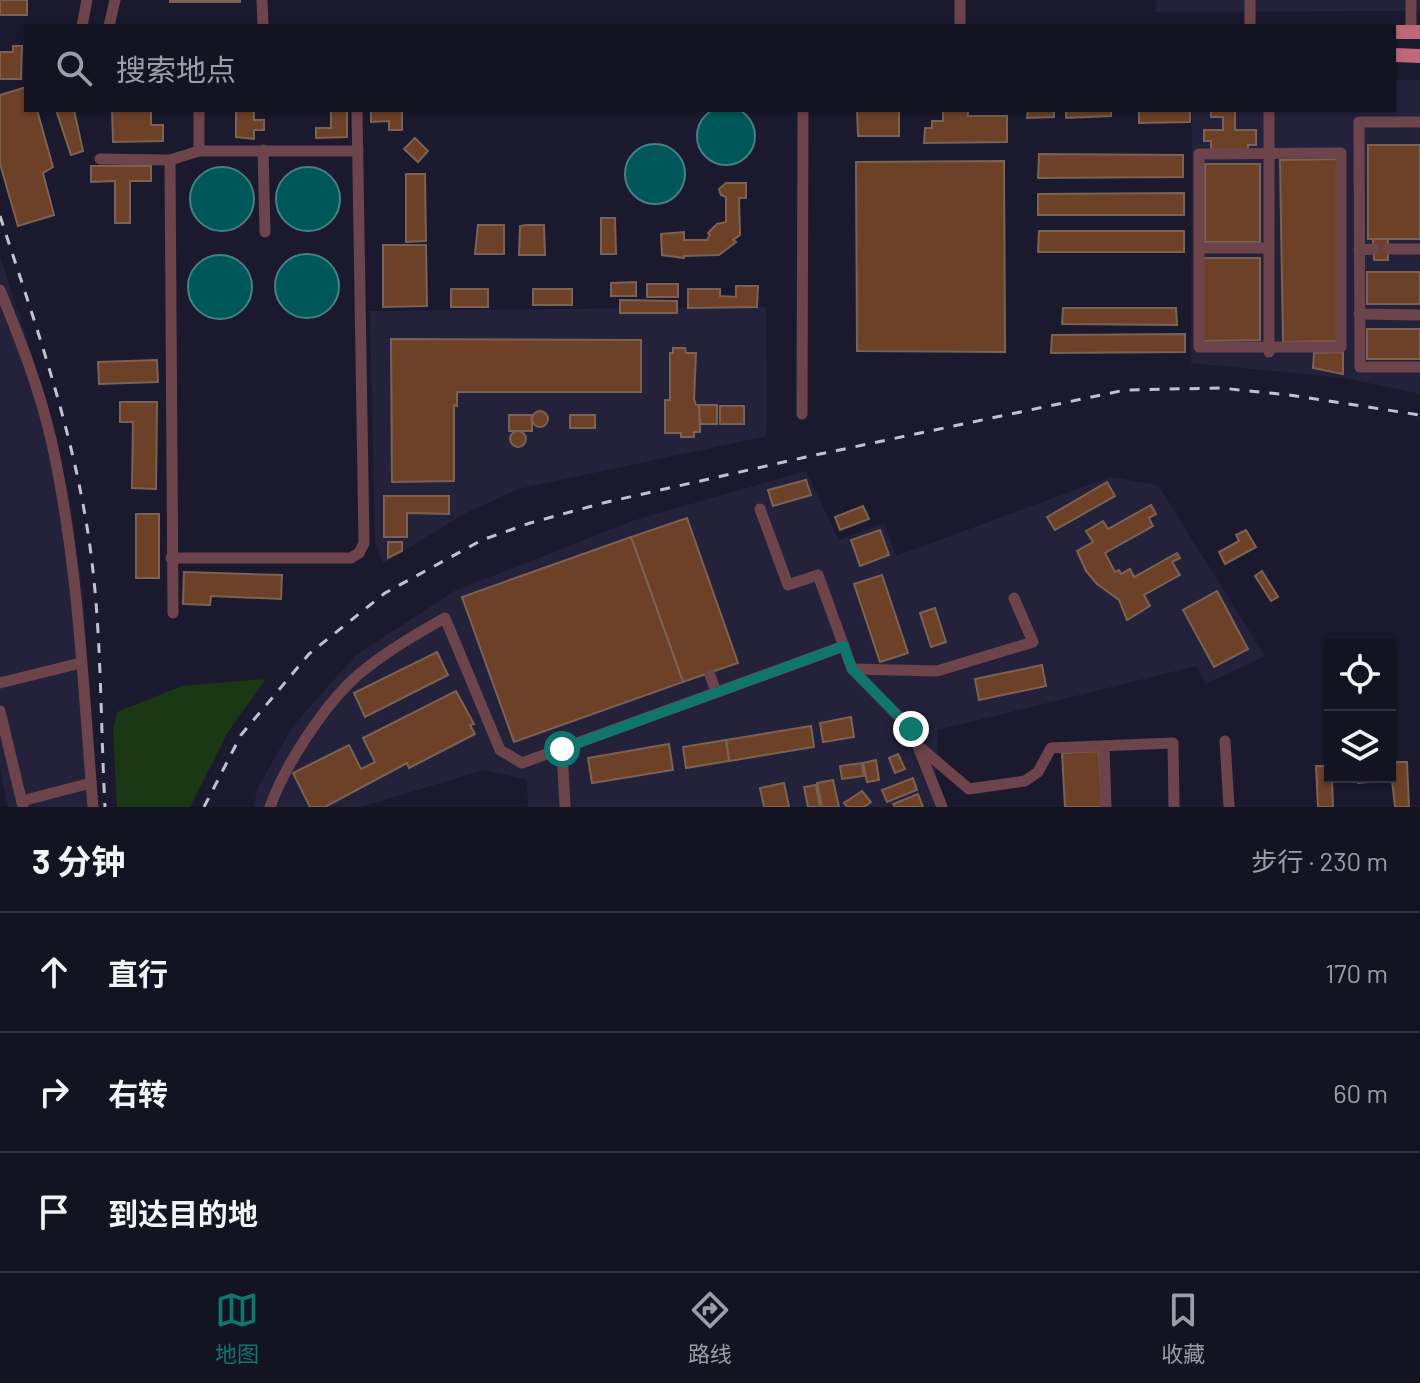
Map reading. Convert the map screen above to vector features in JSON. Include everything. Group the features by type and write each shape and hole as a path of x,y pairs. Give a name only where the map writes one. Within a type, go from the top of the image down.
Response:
{"main road":[{"path":"1396,55 1420,56"}],"street":[{"path":"82,24 87,0"},
{"path":"109,24 115,0"},
{"path":"262,0 263,24"},
{"path":"960,0 960,24"},
{"path":"1250,0 1250,24"},
{"path":"1411,0 1415,32"},
{"path":"199,112 199,151"},
{"path":"171,558 351,558 359,553 364,543 357,112"},
{"path":"802,414 803,112"},
{"path":"1269,112 1269,350"},
{"path":"1420,122 1359,122 1360,367 1420,367"},
{"path":"263,150 265,232"},
{"path":"100,159 170,160 199,151 358,151"},
{"path":"1341,153 1341,347 1269,350 1199,347 1199,154 1269,154 1341,153"},
{"path":"170,160 173,613"},
{"path":"1199,248 1269,248"},
{"path":"1359,250 1374,249"},
{"path":"1388,249 1420,249"},
{"path":"0,290 29,361 51,438 68,526 93,807"},
{"path":"1359,314 1420,315"},
{"path":"760,509 788,585 818,575 852,669 911,729 942,807"},
{"path":"852,669 937,671 1033,642 1014,598"},
{"path":"270,807 279,782 310,731 356,677 405,640 445,618 500,750 522,763 844,646"},
{"path":"0,683 81,663"},
{"path":"710,675 716,692"},
{"path":"0,711 22,804 91,783"},
{"path":"1225,741 1229,807"},
{"path":"918,746 969,789 1025,781 1038,772 1051,748 1173,743 1174,807"},
{"path":"1104,746 1106,807"},
{"path":"562,749 565,807"}],"shaded area":[{"path":"1156,0 1420,0 1420,11 1156,12"},
{"path":"1396,80 1420,80 1420,394 1345,378 1191,363 1192,112 1396,112"},
{"path":"710,112 742,112 753,125 753,147 747,157 737,163 715,163 705,157 699,147 699,125"},
{"path":"655,144 666,146 676,153 683,163 683,185 676,195 666,202 655,204 644,202 634,195 627,185 625,174 627,163 634,153 644,146"},
{"path":"222,167 245,176 254,199 245,222 222,231 199,222 190,199 199,176"},
{"path":"308,167 331,176 340,199 331,222 308,231 285,222 276,199 285,176"},
{"path":"307,254 330,263 339,286 330,309 307,318 284,309 275,286 284,263"},
{"path":"220,255 243,264 252,287 243,310 220,319 197,310 188,287 197,264"},
{"path":"0,256 48,405 70,501 83,596 98,807 8,807 0,769"},
{"path":"766,307 767,436 518,489 462,515 383,564 375,542 370,311"},
{"path":"806,471 839,540 884,523 896,556 1110,477 1158,485 1265,656 1206,684 1196,666 938,730 936,775 948,807 528,807 527,780 484,770 361,807 253,807 258,787 293,726 355,656 454,591 632,521"},
{"path":"266,679 228,732 190,807 117,807 113,731 117,712 182,686"}],"building":[{"path":"0,0 27,0 27,15 0,15"},
{"path":"240,0 240,2 170,2"},
{"path":"13,46 22,46 21,79 0,79 0,52 13,52"},
{"path":"24,88 24,112 38,112 53,167 43,173 54,215 18,226 0,164 0,95"},
{"path":"57,112 74,112 83,151 71,155"},
{"path":"112,112 151,112 151,125 163,125 163,141 113,142"},
{"path":"236,112 254,112 254,120 264,120 264,130 254,130 254,139 236,137"},
{"path":"331,112 347,112 347,137 316,138 316,128 331,128"},
{"path":"371,112 402,112 402,130 389,130 389,121 371,122"},
{"path":"857,112 899,112 899,136 858,136"},
{"path":"943,112 968,112 968,116 1007,116 1007,142 924,143 925,128 932,128 932,121 943,121"},
{"path":"1028,112 1054,112 1054,117 1027,118"},
{"path":"1066,112 1111,112 1111,116 1066,118"},
{"path":"1139,112 1190,112 1190,122 1139,123"},
{"path":"1211,112 1235,112 1235,130 1256,130 1256,145 1248,145 1248,151 1211,151 1211,141 1204,141 1204,130 1223,130 1223,117 1211,117"},
{"path":"415,138 428,151 418,162 404,149"},
{"path":"1368,145 1420,145 1420,239 1368,239"},
{"path":"1039,154 1183,155 1183,177 1038,178"},
{"path":"1337,159 1337,341 1283,342 1280,160"},
{"path":"1004,161 1005,352 857,351 856,162"},
{"path":"1205,164 1260,164 1260,242 1205,242"},
{"path":"91,166 151,166 151,181 130,181 130,223 115,223 115,181 91,182"},
{"path":"406,174 425,174 426,241 406,242"},
{"path":"726,183 746,183 746,198 739,198 740,235 733,240 736,242 719,255 684,258 662,255 661,234 684,232 684,240 707,240 708,233 717,224 726,222 726,197 721,195 719,189"},
{"path":"1184,193 1184,215 1038,215 1038,194"},
{"path":"601,218 615,218 616,254 601,254"},
{"path":"478,225 504,225 504,254 475,254"},
{"path":"544,225 545,255 519,255 520,226"},
{"path":"1039,231 1184,231 1184,252 1038,252"},
{"path":"1373,239 1388,239 1388,260 1374,260"},
{"path":"383,245 426,245 427,306 383,307"},
{"path":"1203,258 1260,258 1260,340 1203,341"},
{"path":"1367,272 1420,272 1420,304 1367,304"},
{"path":"636,282 636,296 611,296 611,283"},
{"path":"647,284 678,284 678,297 647,297"},
{"path":"736,286 758,286 757,307 688,308 688,289 720,289 720,296 736,297"},
{"path":"451,289 488,289 488,307 451,307"},
{"path":"533,289 572,289 572,305 533,305"},
{"path":"620,300 677,301 677,313 620,313"},
{"path":"1063,308 1176,308 1177,325 1062,324"},
{"path":"1367,329 1420,329 1420,359 1367,359"},
{"path":"1185,334 1185,352 1051,353 1052,335"},
{"path":"391,339 641,340 641,392 457,392 457,406 454,405 454,481 392,482"},
{"path":"673,348 685,348 686,353 696,353 694,399 699,405 700,432 694,432 694,437 665,433 665,400 670,400 670,353 673,353"},
{"path":"1343,352 1343,374 1313,368 1314,353"},
{"path":"157,360 158,382 99,384 98,362"},
{"path":"120,402 157,402 156,489 132,488 133,422 120,422"},
{"path":"699,405 717,405 717,424 700,424"},
{"path":"720,406 744,406 744,424 720,424"},
{"path":"540,411 548,419 540,427 532,419"},
{"path":"509,415 532,415 532,431 509,431"},
{"path":"570,415 595,415 595,428 570,428"},
{"path":"518,431 526,439 518,447 510,439"},
{"path":"806,480 811,495 773,506 768,490"},
{"path":"1107,482 1115,496 1055,530 1047,517"},
{"path":"384,496 449,496 449,514 407,513 407,537 384,537"},
{"path":"1151,505 1156,514 1149,518 1153,526 1105,553 1115,572 1119,570 1121,574 1130,569 1134,577 1177,553 1180,558 1172,562 1180,575 1144,595 1150,606 1127,620 1119,600 1097,584 1086,571 1077,551 1093,542 1086,531 1103,521 1108,529"},
{"path":"863,506 869,519 840,530 835,517"},
{"path":"136,514 159,514 159,578 136,578"},
{"path":"687,518 738,663 683,682 631,537"},
{"path":"880,530 889,555 860,566 851,540"},
{"path":"1246,530 1256,547 1225,564 1219,552 1239,541 1236,535"},
{"path":"631,537 683,682 514,742 462,597"},
{"path":"388,542 402,542 402,551 388,558"},
{"path":"1262,571 1278,597 1271,601 1255,576"},
{"path":"184,572 282,575 281,599 211,596 210,605 183,604"},
{"path":"882,575 908,653 880,662 854,584"},
{"path":"1217,591 1248,649 1214,667 1183,610"},
{"path":"935,608 946,642 931,647 920,613"},
{"path":"437,652 448,675 365,717 354,693"},
{"path":"1042,665 1046,686 979,700 975,679"},
{"path":"456,691 474,724 470,725 475,734 409,768 407,763 325,807 310,807 293,773 349,745 361,769 375,762 363,738"},
{"path":"851,717 854,737 823,742 820,723"},
{"path":"811,726 814,747 729,761 726,740"},
{"path":"726,740 729,761 686,768 683,747"},
{"path":"669,744 673,770 592,783 588,758"},
{"path":"1099,751 1102,807 1065,807 1062,753"},
{"path":"898,754 905,769 895,773 889,758"},
{"path":"876,760 879,780 867,782 863,763"},
{"path":"1396,762 1407,762 1409,807 1395,807 1392,783 1396,783"},
{"path":"862,763 864,776 842,779 840,766"},
{"path":"1316,766 1324,766 1324,783 1332,783 1333,807 1318,807"},
{"path":"913,778 917,790 887,802 882,790"},
{"path":"833,780 839,807 822,807 817,783"},
{"path":"784,783 789,807 764,807 760,788"},
{"path":"816,785 820,807 808,807 804,787"},
{"path":"862,791 871,802 864,807 847,807 844,803"},
{"path":"918,794 923,807 895,807 893,804"}],"railway":[{"path":"0,216 62,412 81,492 93,567 105,807"},
{"path":"204,807 241,735 309,654 385,593 482,540 530,523 603,503 806,457 1125,390 1221,388 1420,415"}],"route":[{"path":"562,749 844,646 852,669 911,729"}]}
